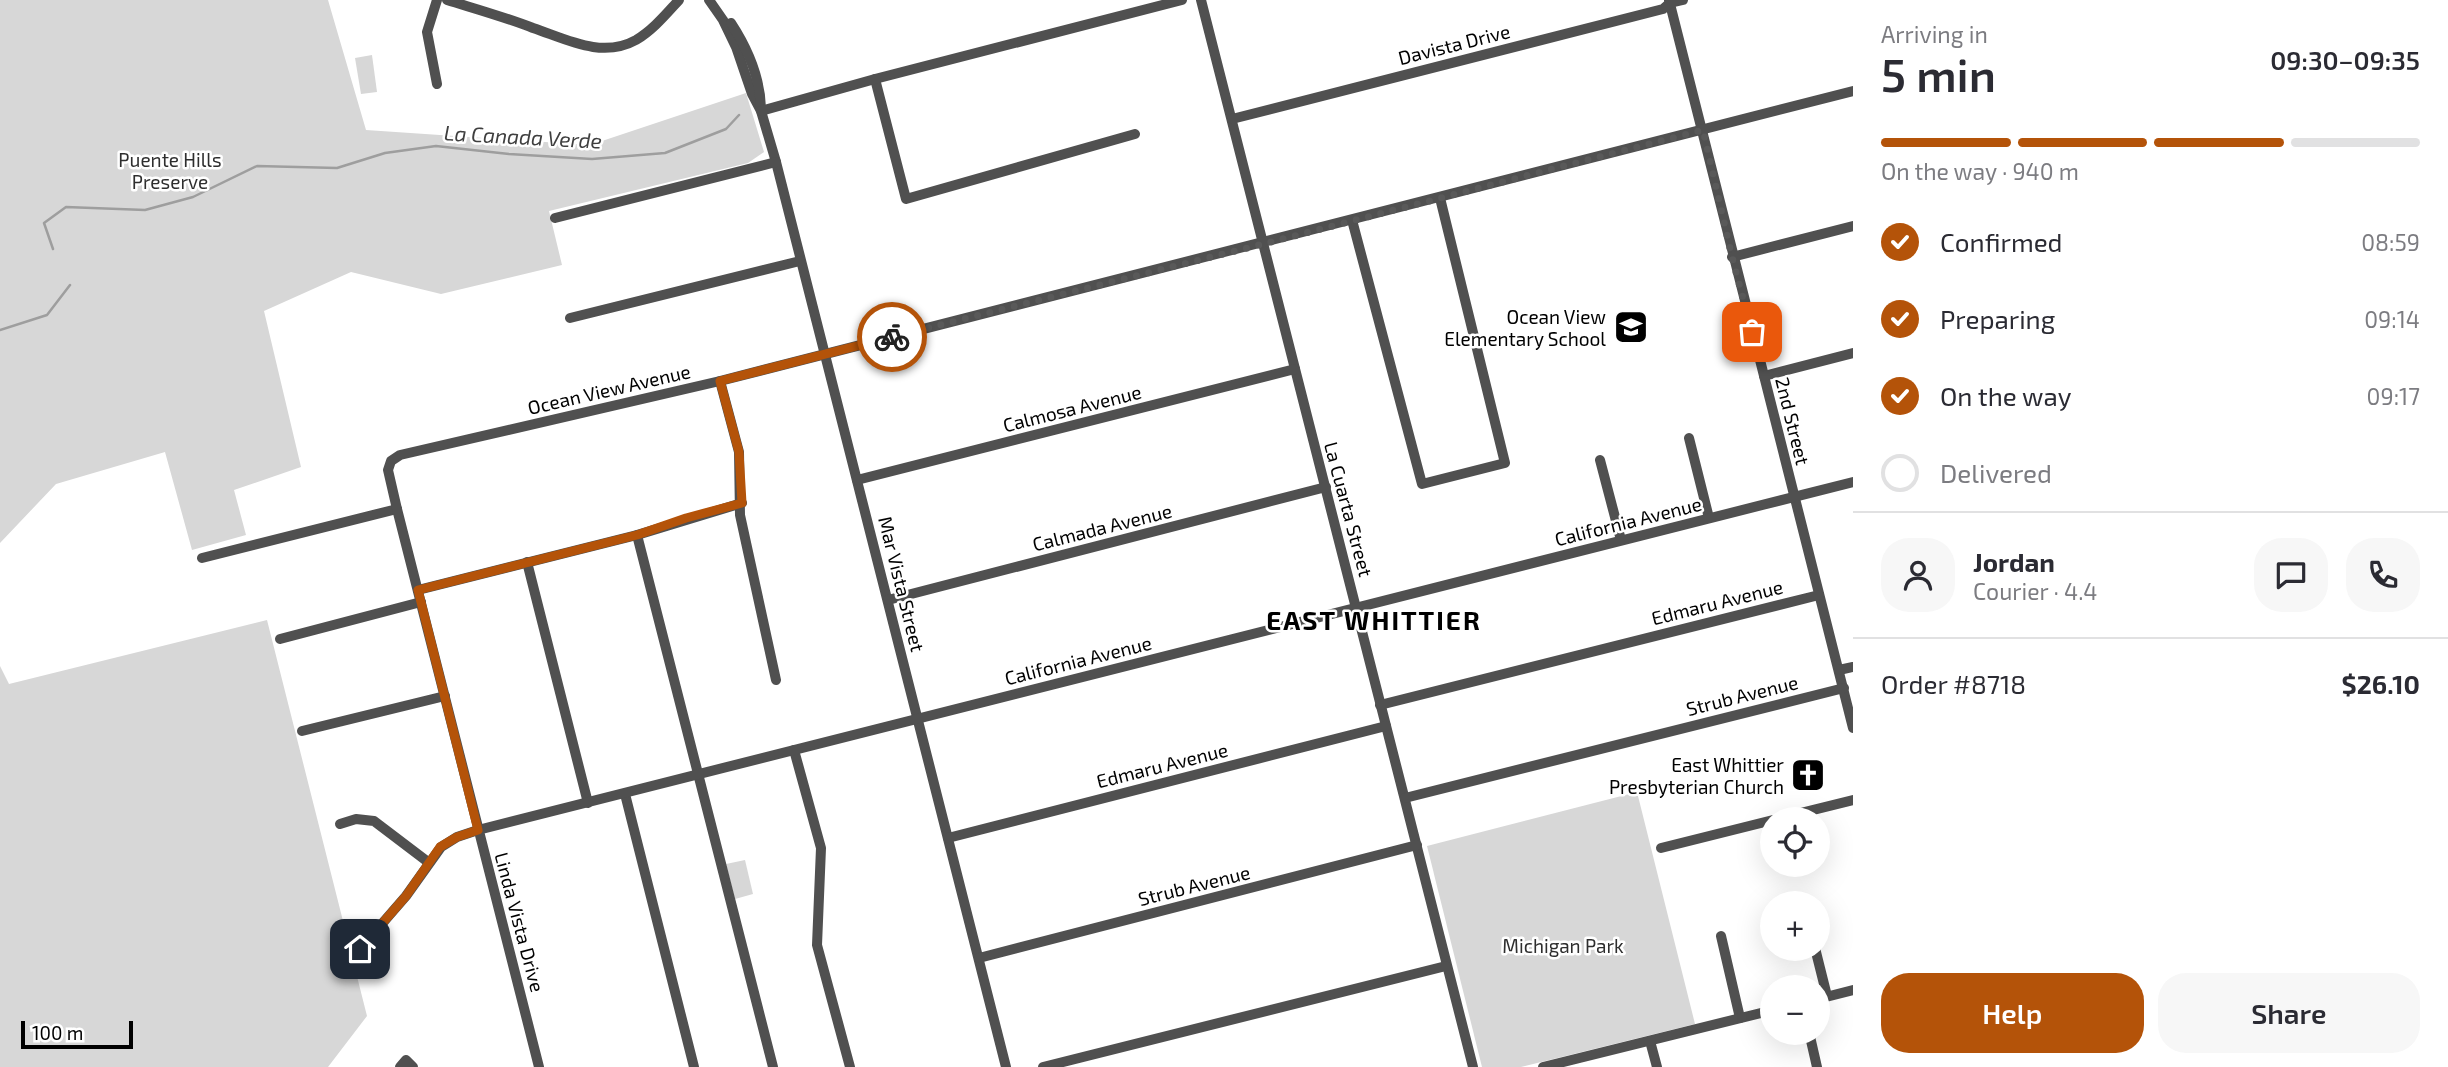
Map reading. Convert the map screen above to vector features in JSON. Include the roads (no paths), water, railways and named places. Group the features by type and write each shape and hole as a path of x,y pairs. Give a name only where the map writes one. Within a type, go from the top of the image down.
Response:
{"street":[{"path":"437,0 427,32 437,83"},
{"path":"447,0 534,28 571,44 593,47 613,47 634,41 653,28 679,0"},
{"name":"Mar Vista Street","path":"709,0 730,34 761,111 776,162 1006,1067"},
{"name":"Mar Vista Street","path":"715,0 738,33 754,68 761,87 761,111"},
{"path":"761,111 1182,0"},
{"name":"La Cuarta Street","path":"1201,0 1473,1067"},
{"name":"Davista Drive","path":"1232,119 1663,9 1669,2 1683,0"},
{"name":"2nd Street","path":"1669,2 1853,728"},
{"path":"875,79 906,199 1135,134"},
{"name":"Ocean View Avenue","path":"391,461 400,456 720,381 1263,244 1853,91"},
{"path":"555,218 776,162"},
{"path":"1352,220 1422,484 1505,463 1440,198"},
{"path":"1732,257 1853,226"},
{"path":"570,318 800,261"},
{"path":"1764,376 1853,353"},
{"name":"Calmosa Avenue","path":"857,480 1295,369"},
{"path":"720,381 739,452 742,503 740,515 776,680"},
{"path":"1689,438 1709,518"},
{"path":"1600,460 1621,540"},
{"name":"Linda Vista Drive","path":"391,461 388,470 397,509 539,1067"},
{"name":"California Avenue","path":"360,949 406,896 428,862 448,842 478,830 1853,481"},
{"name":"Calmada Avenue","path":"888,600 1325,487"},
{"path":"418,590 637,535 742,503"},
{"path":"202,558 397,509"},
{"path":"637,535 773,1067"},
{"path":"527,562 588,803"},
{"name":"Edmaru Avenue","path":"1380,705 1819,594"},
{"path":"281,639 421,602"},
{"path":"1839,670 1853,667"},
{"name":"Strub Avenue","path":"1405,798 1844,688"},
{"path":"302,731 444,696"},
{"name":"Edmaru Avenue","path":"948,838 1386,726"},
{"path":"794,750 821,848 817,945 849,1067"},
{"path":"625,794 694,1067"},
{"path":"1826,807 1853,800"},
{"path":"340,824 356,819 374,821 428,862"},
{"path":"1661,848 1760,824"},
{"name":"Strub Avenue","path":"979,958 1417,845"},
{"path":"1721,936 1740,1018"},
{"path":"1043,1067 1446,966"},
{"path":"1830,995 1853,990"},
{"path":"1543,1067 1760,1013"},
{"path":"1650,1041 1657,1067"},
{"path":"1812,1045 1817,1067"}],"waterway":[{"name":"La Canada Verde","path":"53,249 44,223 66,207 145,210 193,197 257,166 337,168 385,153 436,146 592,159 665,153 726,129 739,115"},
{"name":"La Canada Verde","path":"0,330 47,315 70,285"}],"place":[{"name":"Ocean View Elementary School","path":"1631,327"},
{"name":"East Whittier Presbyterian Church","path":"1808,775"}],"district":[{"name":"EAST WHITTIER","path":"1374,619"}],"park label":[{"name":"Puente Hills Preserve","path":"170,170"},
{"name":"Michigan Park","path":"1563,945"}]}
